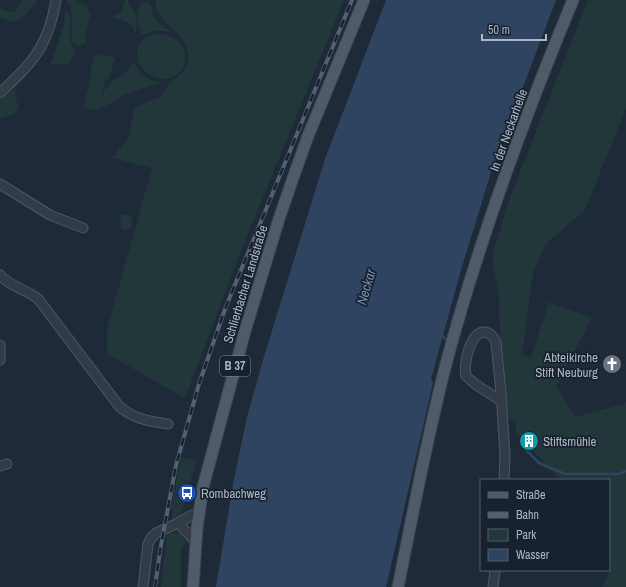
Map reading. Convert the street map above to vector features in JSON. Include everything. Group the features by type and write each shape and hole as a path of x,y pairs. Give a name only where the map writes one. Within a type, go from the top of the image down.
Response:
{"main road":[{"name":"Schlierbacher Landstraße","path":"192,587 198,515 203,487 245,331 279,219 308,136 364,0"},
{"name":"In der Neckarhelle","path":"398,587 435,409 474,271 497,199 573,0"}],"street":[{"path":"2,90 27,68 41,47 50,27 56,0"},
{"path":"0,184 50,215 83,228"},
{"path":"0,275 9,284 32,294 39,300 118,406 137,418 168,424"},
{"path":"501,401 475,384 468,378 465,372 467,358 475,337 480,333 485,332 492,335 496,343 501,401 505,456 504,479"},
{"path":"0,345 0,360"},
{"path":"143,587 148,544 151,538 156,533 192,515 198,515"},
{"path":"178,523 196,542"},
{"path":"493,587 495,571"}],"green space":[{"path":"23,0 38,0 26,14 15,22 0,17 0,8 9,12 15,11"},
{"path":"65,0 76,0 78,5 79,3 89,6 87,10 91,13 85,36 86,43 80,46 74,45 72,41 71,5"},
{"path":"125,0 128,0 137,21 135,36 135,31 131,25 125,21 114,18 115,13 121,14"},
{"path":"156,0 344,0 243,246 185,398 107,354 107,329 152,168 138,164 136,166 135,164 112,158 129,137 134,107 161,97 168,85 185,70 188,59 187,49 181,37 165,22 156,9"},
{"path":"588,0 626,0 626,108 585,210 546,244 533,273 522,355 531,358 549,302 592,318 556,386 575,417 626,403 626,587 602,587 612,567 610,566 610,479 559,479 516,432 515,421 508,418 500,343 499,296 492,262 495,246 509,200"},
{"path":"144,2 149,3 153,15 160,24 170,31 155,31 142,35 137,17 139,9"},
{"path":"67,12 70,17 70,39 75,53 68,65 51,64 64,25 65,14"},
{"path":"156,34 163,34 176,39 184,49 186,55 185,62 182,69 176,75 168,78 152,76 140,66 138,49 141,42 147,37"},
{"path":"95,53 115,58 109,79 106,79 102,93 116,78 122,76 134,62 139,71 145,77 162,83 128,93 97,111 83,107 92,75 90,74"},
{"path":"15,88 19,108 13,114 0,119 0,101"},
{"path":"128,214 132,217 131,228 122,230 120,223 121,215"},
{"path":"181,457 196,460 181,516 171,519 173,511 171,508"},
{"path":"171,533 181,534 185,542 181,548 181,587 161,587 167,535"}],"water":[{"name":"Neckar","path":"386,0 556,0 492,169 461,270 431,379 433,383 386,587 216,587 234,479 247,417 263,360 325,159"}],"waterway":[{"path":"524,448 539,463 565,474 619,474 626,471"}],"railway":[{"path":"155,587 176,465 199,384 225,309 352,0"}],"place":[{"name":"Abteikirche Stift Neuburg","path":"612,364"},
{"name":"Stiftsmühle","path":"529,441"},
{"name":"Rombachweg","path":"187,493"}]}
